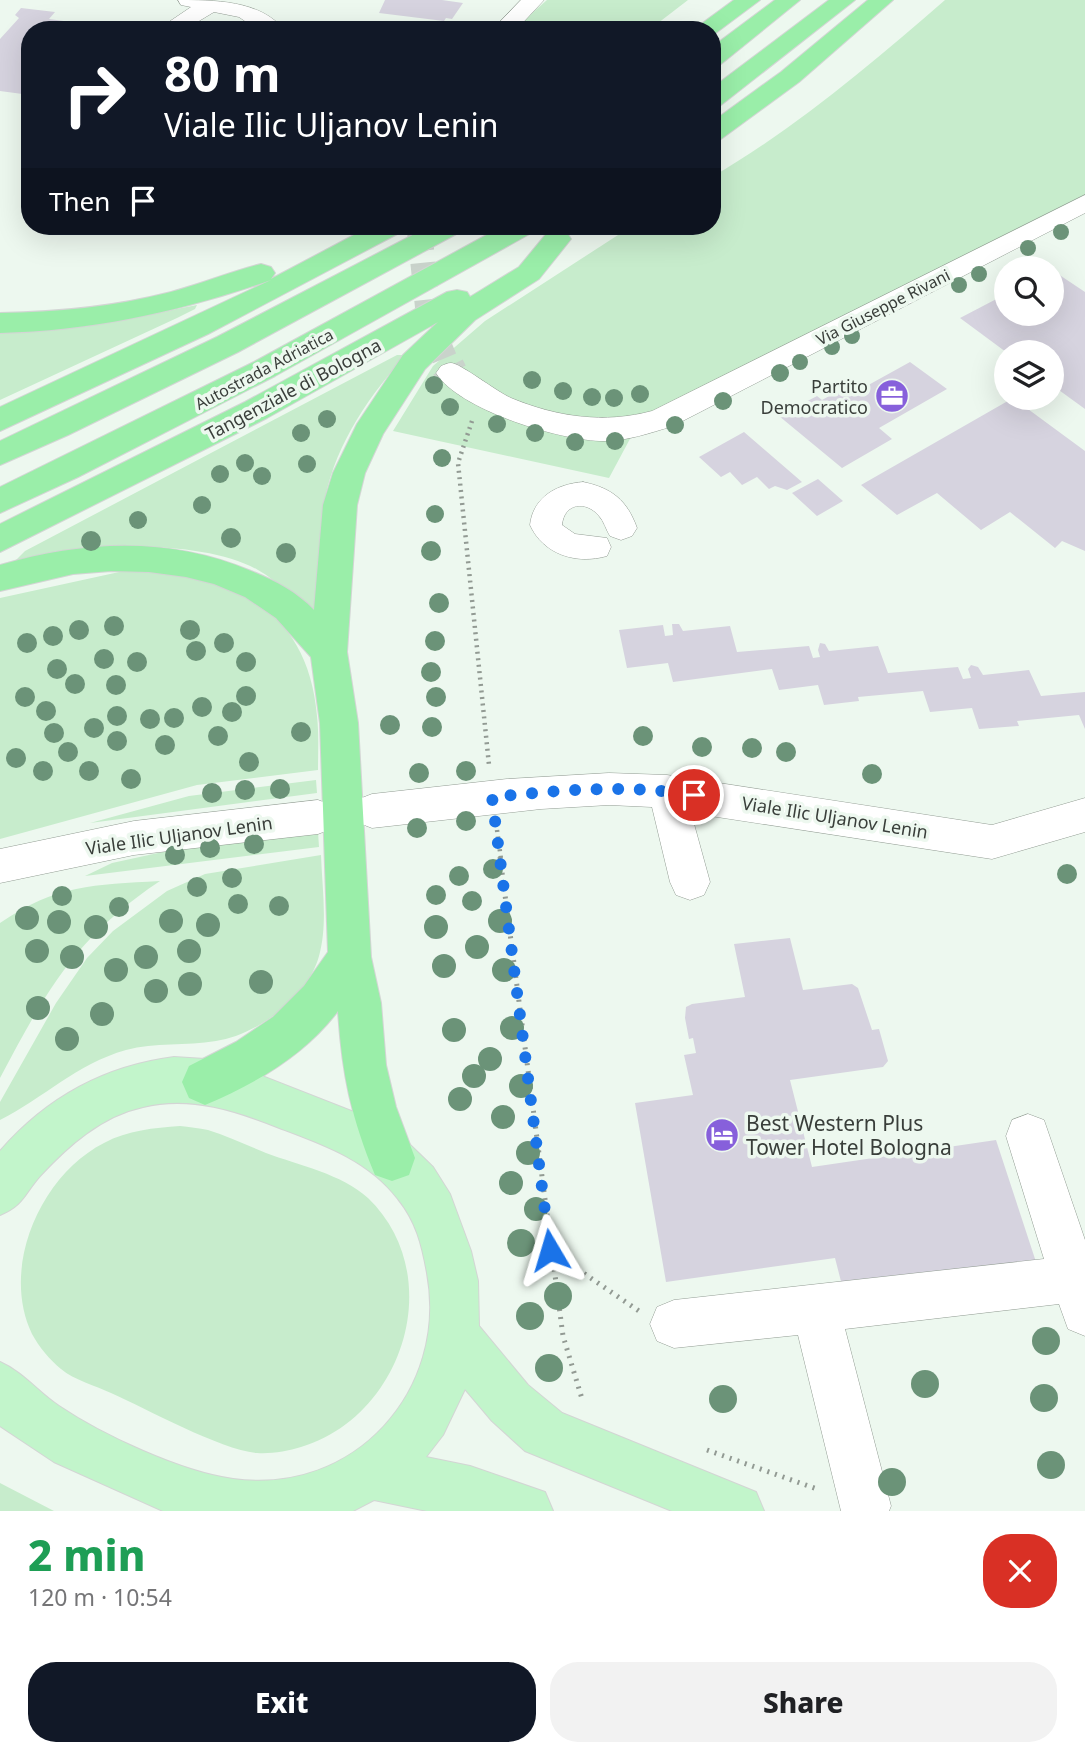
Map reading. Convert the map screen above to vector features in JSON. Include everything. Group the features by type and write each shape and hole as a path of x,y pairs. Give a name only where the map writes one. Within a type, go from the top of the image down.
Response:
{"highway":[{"path":"718,21 748,0"},
{"path":"721,52 789,0"},
{"path":"721,93 844,0"},
{"path":"721,127 790,77 882,0"},
{"path":"0,323 88,318 174,301 228,285 303,257 347,235"},
{"path":"0,420 227,313 319,267 375,235"},
{"path":"0,454 211,354 434,235"},
{"name":"Autostrada Adriatica","path":"0,501 236,384 404,295 507,235"},
{"name":"Tangenziale di Bologna","path":"0,539 256,410 429,316 564,235"},
{"path":"392,1158 373,1107 350,957 339,723 329,652 340,505 349,473 368,432 408,371 437,337 465,313 529,273 565,235"},
{"path":"0,578 94,559 134,557 190,563 222,572 257,587 291,610 329,652"},
{"path":"205,1082 252,1059 304,1020 326,995 350,957"}],"main road":[{"path":"0,1191 15,1168 20,1147 105,1096 139,1085 173,1081 205,1082 270,1101 332,1125 392,1158 409,1175 434,1211 452,1269 457,1300 455,1336 441,1384 422,1422 407,1442 371,1473 338,1492 306,1504 268,1509 240,1508 215,1502 149,1478 55,1436 32,1420 0,1388"},
{"path":"455,1336 510,1403 544,1432 741,1487"},
{"path":"371,1473 470,1493 526,1511"}],"street":[{"path":"189,0 253,6 266,21"},
{"path":"512,21 533,0"},
{"path":"183,21 212,4"},
{"name":"Via Giuseppe Rivani","path":"453,374 465,387 485,400 517,413 593,430 629,428 663,419 1080,210"},
{"path":"595,547 570,547 551,534 548,525 552,508 559,501 580,495 601,498 616,511 621,528"},
{"name":"Viale Ilic Uljanov Lenin","path":"372,811 596,788 667,791 992,842 1085,815"},
{"path":"667,791 690,882"},
{"name":"Viale Ilic Uljanov Lenin","path":"0,866 134,838 318,817"},
{"path":"674,1324 816,1309 1080,1296 1028,1136"},
{"path":"816,1309 865,1506"}],"path":[{"path":"475,412 458,463 492,797 550,1250 564,1336 584,1405"},
{"path":"550,1250 622,1298 652,1322 674,1324"},
{"path":"741,1487 865,1506"}],"green space":[{"path":"547,0 688,0 661,21 523,21"},
{"path":"945,0 1085,0 1085,200 639,422 609,478 393,431 433,366 485,321 618,235 721,235 721,171 804,116"},
{"path":"197,305 195,309 177,318 0,400 0,331 38,331 89,326"},
{"path":"397,355 403,355 402,359 362,411 333,469 321,523 316,609 309,607 258,570 206,553 174,548 107,548 75,550 16,560 25,551"},
{"path":"133,569 201,578 231,589 258,604 280,623 298,648 310,679 318,723 318,770 197,785 0,839 0,598"},
{"path":"316,780 317,793 90,823 189,796"},
{"path":"318,832 319,847 85,876 112,863 181,848"},
{"path":"321,855 324,918 319,956 304,986 279,1012 248,1031 232,1037 216,1041 137,1048 108,1056 76,1072 0,1120 0,1102 56,1003 87,958 113,931 167,891 205,874"},
{"path":"160,881 106,923 66,968 33,1018 0,1078 0,923 40,901 76,889"},
{"path":"180,1126 215,1132 346,1183 368,1198 392,1230 406,1265 409,1302 403,1340 389,1375 366,1406 337,1431 301,1447 257,1453 204,1437 66,1373 49,1357 32,1334 23,1308 21,1280 24,1253 32,1225 45,1200 62,1177 82,1158 104,1143 132,1132"},
{"path":"0,1483 54,1511 0,1511"}],"building":[{"path":"385,0 442,0 463,3 452,19 446,18 444,21 379,13"},
{"path":"21,8 55,12 49,19 64,21 21,21 21,94 0,91 0,39 19,18 15,15"},
{"path":"1064,278 1085,292 1085,409 1064,394 1064,340 994,340 994,343 960,318 994,300 994,326 1064,326"},
{"path":"910,362 947,389 879,428 892,439 842,468 779,416 817,396 822,400 855,382 863,388"},
{"path":"994,409 1029,410 1085,451 1085,551 1062,541 1055,548 1010,512 981,530 937,493 897,515 861,485"},
{"path":"744,432 802,482 787,490 775,486 769,489 757,477 742,485 730,472 721,477 699,457"},
{"path":"818,479 843,501 817,516 792,493"},
{"path":"672,624 679,624 683,631 730,626 737,652 809,646 813,658 820,657 820,643 825,644 829,651 878,646 888,673 958,667 963,679 971,678 968,669 971,665 978,667 983,675 1029,670 1041,696 1085,692 1085,729 1079,715 1017,721 1019,726 979,729 972,708 930,712 923,691 858,697 859,701 824,705 818,685 779,690 772,669 673,682 668,663 627,668 619,630 663,625 665,636 673,635"},
{"name":"Best Western Plus Tower Hotel Bologna","path":"790,938 803,990 852,984 858,988 872,1030 879,1029 888,1061 883,1067 790,1080 812,1167 996,1140 1037,1265 845,1297 835,1258 666,1282 635,1103 693,1095 684,1055 696,1053 693,1038 689,1039 686,1007 745,997 734,944"}],"tunnel":[{"path":"420,235 429,321 449,369"},
{"path":"449,369 451,373"}],"place":[{"name":"Partito Democratico","path":"892,396"},
{"name":"Best Western Plus Tower Hotel Bologna","path":"722,1135"}],"route":[{"path":"550,1250 492,797 596,788 643,789 694,795"}]}
